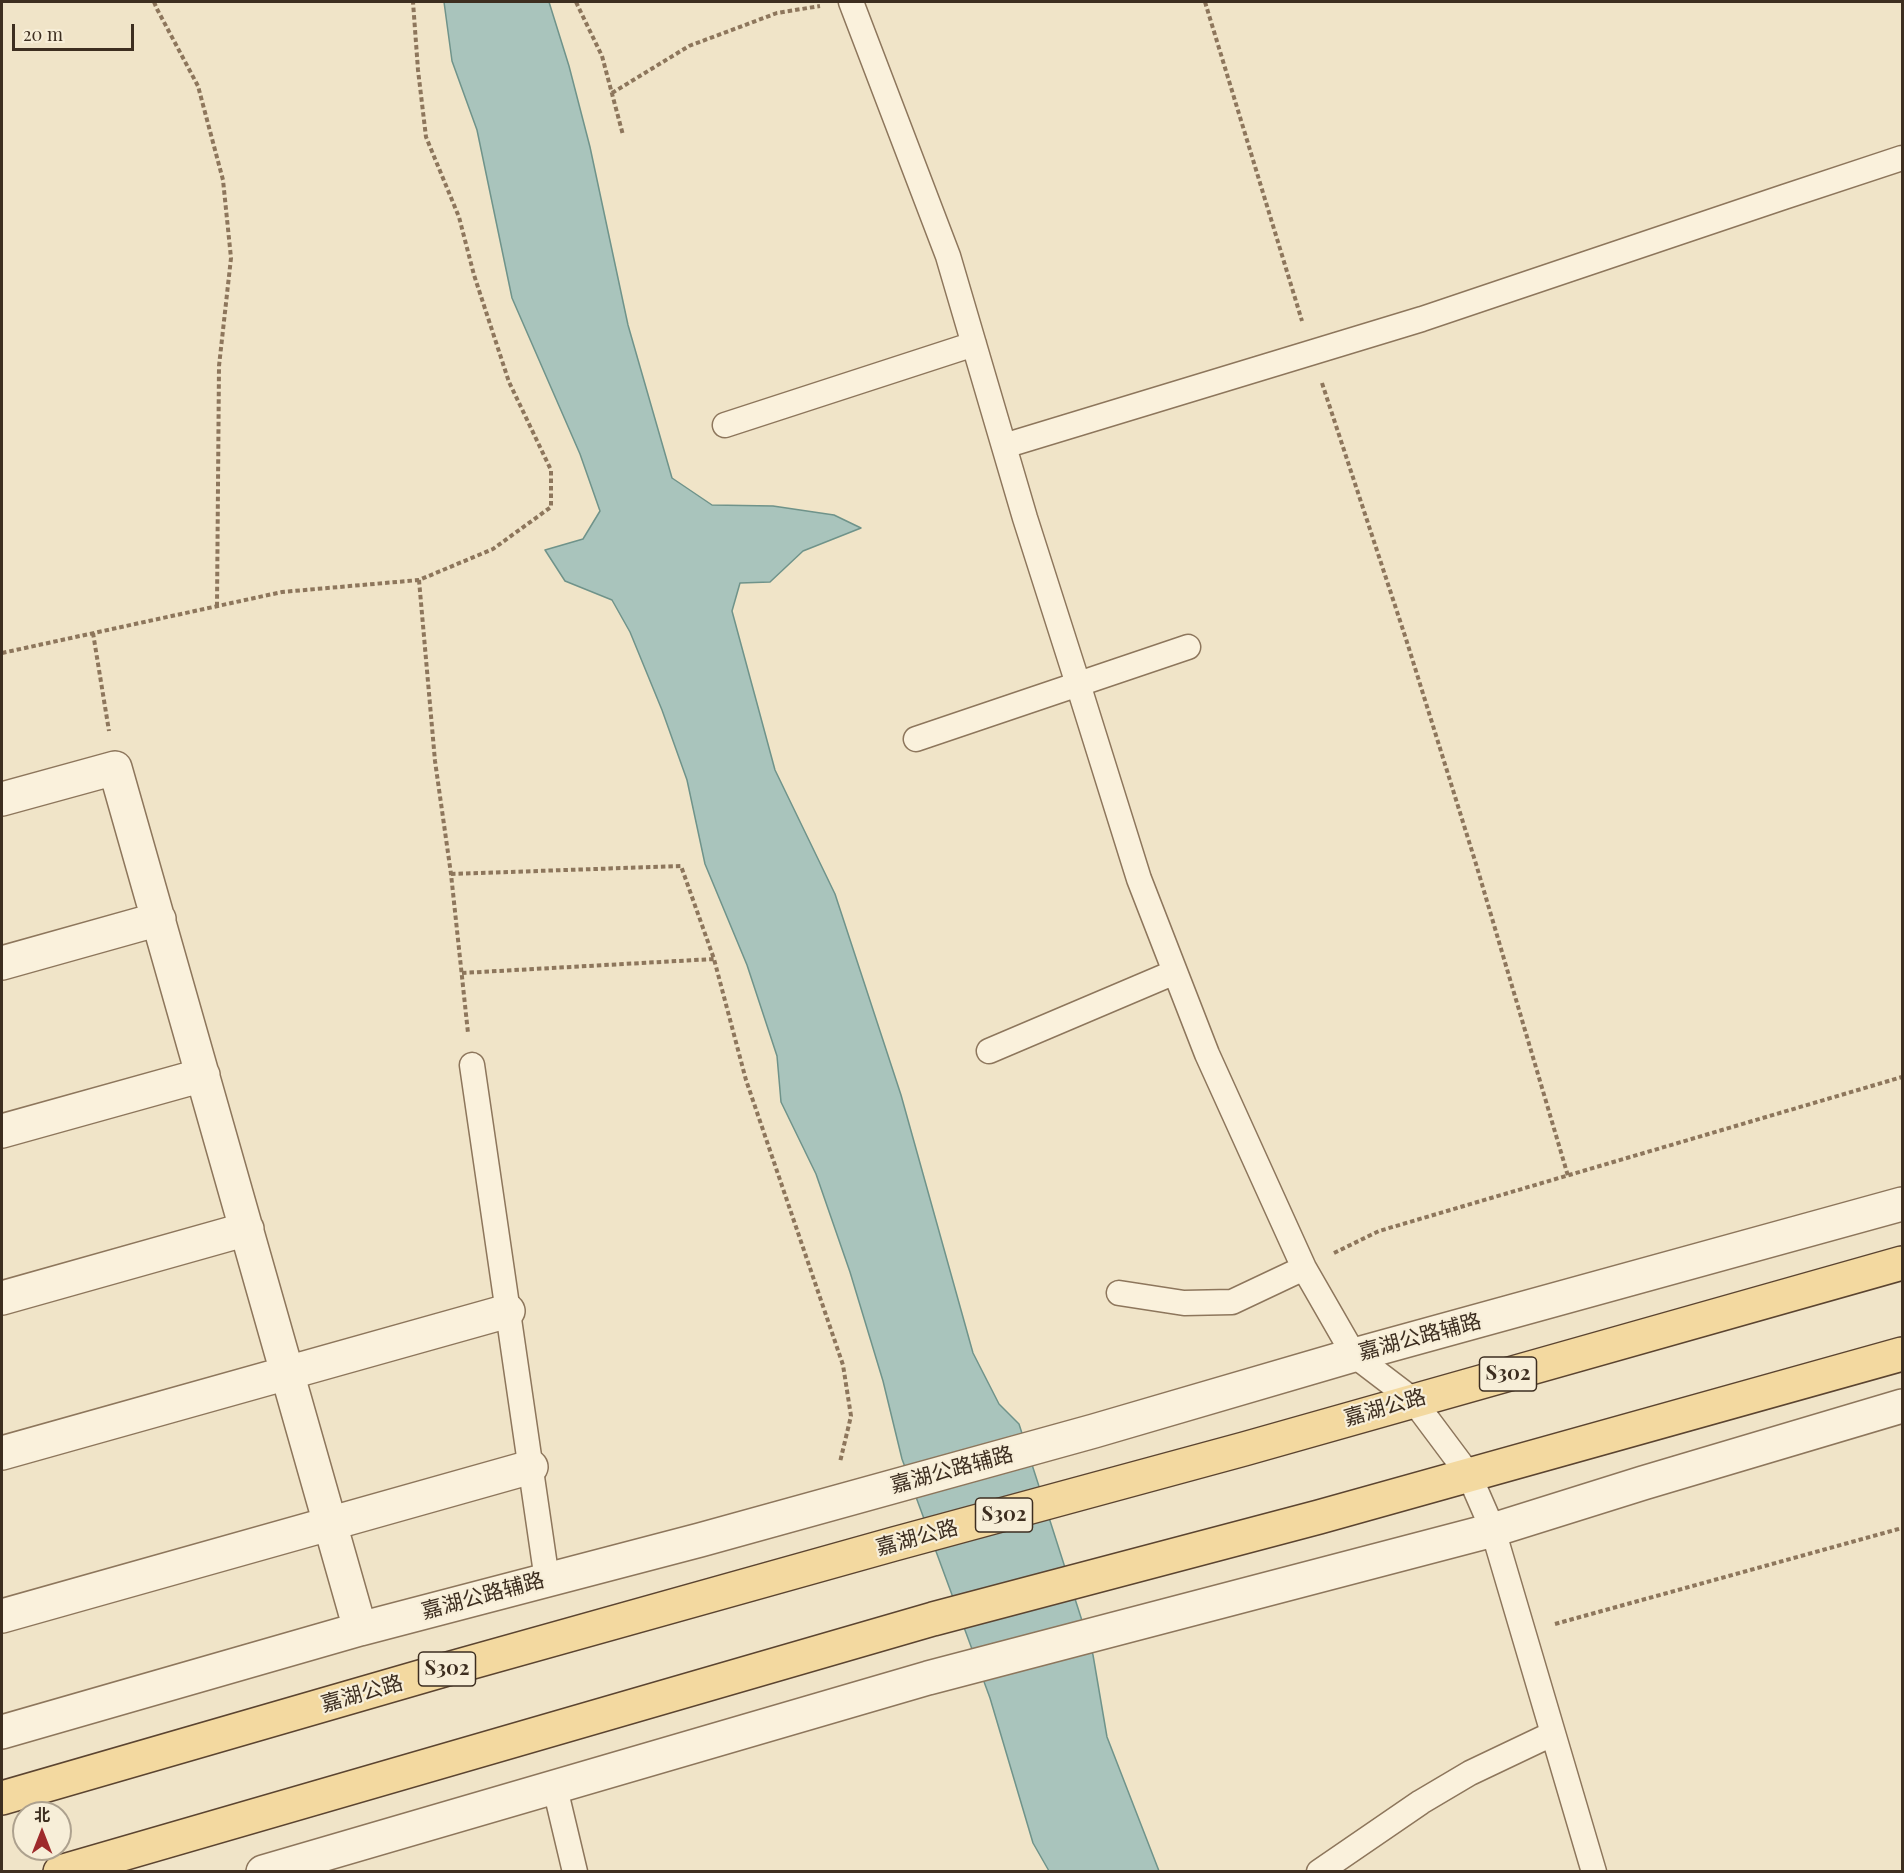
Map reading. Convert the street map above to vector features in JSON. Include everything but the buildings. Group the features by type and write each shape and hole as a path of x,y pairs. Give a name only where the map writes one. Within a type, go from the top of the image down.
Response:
{"main road":[{"name":"嘉湖公路","path":"2,1798 444,1670 1114,1485 1902,1263"},
{"path":"60,1872 933,1619 1319,1517 1902,1354"}],"street":[{"path":"2,799 116,768 360,1629"},
{"path":"2,963 159,919"},
{"path":"2,1131 203,1075"},
{"name":"嘉湖公路辅路","path":"2,1732 360,1629 700,1540 1094,1431 1354,1355 1902,1204"},
{"path":"2,1298 247,1229"},
{"path":"2,1453 508,1311"},
{"path":"263,1872 928,1678 1493,1530 1902,1406"},
{"path":"2,1616 531,1467"}],"lane":[{"path":"840,3 948,256 1025,518 1139,879 1207,1054 1304,1268 1354,1355 1413,1400 1469,1475 1493,1530 1594,1872"},
{"path":"1004,446 1422,320 1902,159"},
{"path":"725,425 974,344"},
{"path":"916,739 1188,647"},
{"path":"989,1051 1175,972"},
{"path":"472,1065 547,1580"},
{"path":"1119,1293 1184,1303 1232,1302 1304,1268"},
{"path":"1319,1872 1421,1802 1470,1773 1552,1734"},
{"path":"555,1788 575,1872"}],"path":[{"path":"154,2 198,86 223,180 231,258 219,366 217,606"},
{"path":"2,653 282,592 419,580 493,549 551,507 551,470 509,382 474,274 459,217 426,136 413,2"},
{"path":"576,2 603,56 623,135"},
{"path":"1205,2 1312,353 1473,852 1568,1176"},
{"path":"612,93 689,46 777,13 840,3"},
{"path":"419,580 435,761 451,874 472,1065"},
{"path":"93,633 116,768"},
{"path":"451,874 681,866 714,959 746,1080 843,1365 851,1416 842,1500"},
{"path":"462,973 714,959"},
{"path":"1304,1268 1379,1231 1902,1077"},
{"path":"1523,1633 1902,1528"}],"water":[{"path":"444,2 549,2 569,66 590,147 628,325 672,478 712,505 773,506 834,515 861,528 803,551 770,582 740,583 732,611 775,770 835,894 901,1095 973,1353 999,1404 1019,1424 1093,1655 1107,1737 1159,1871 1049,1871 1033,1843 990,1698 902,1459 883,1381 850,1272 816,1174 781,1102 777,1056 747,965 705,864 687,780 662,710 630,632 612,600 565,581 545,550 583,539 600,511 580,454 512,298 477,130 452,61"}]}
